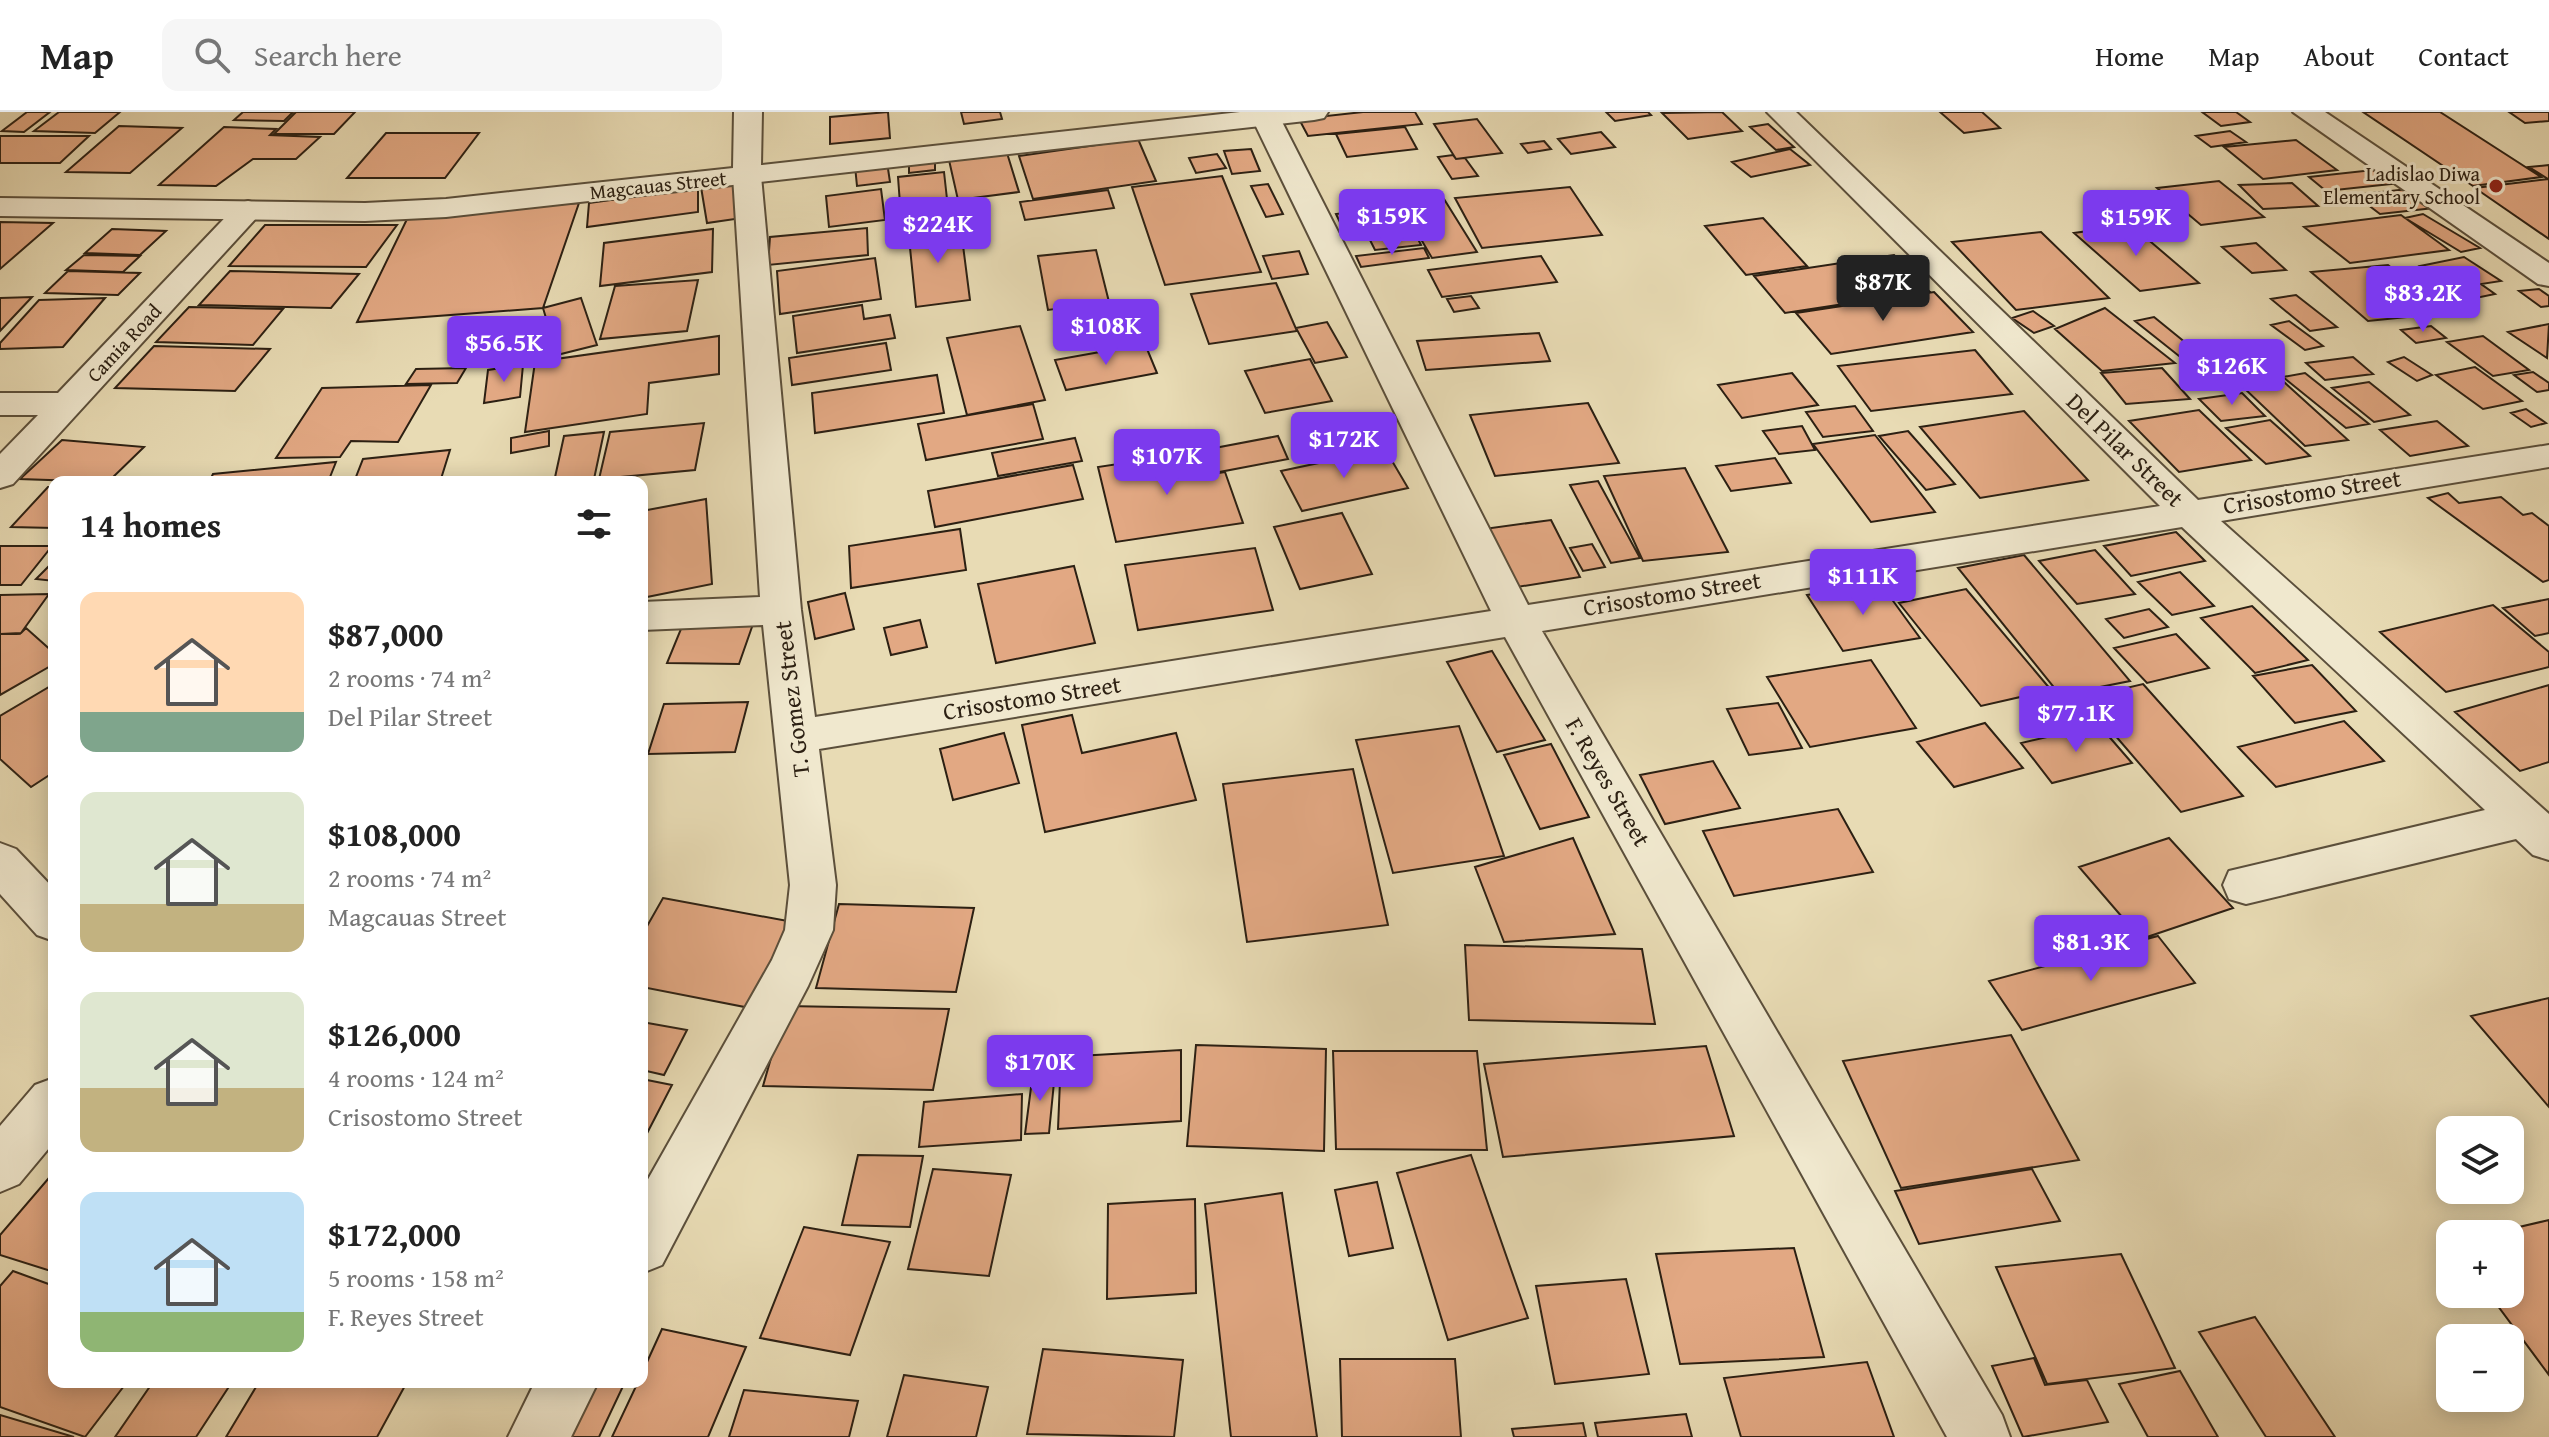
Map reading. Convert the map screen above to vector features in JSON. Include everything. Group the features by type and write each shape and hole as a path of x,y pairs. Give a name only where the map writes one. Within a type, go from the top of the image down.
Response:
{"street":[{"name":"T. Gomez Street","path":"648,1234 791,971 809,930 813,885 781,610 747,176 748,112"},
{"name":"Magcauas Street","path":"0,207 365,212 446,208 1265,115 1314,112"},
{"name":"Del Pilar Street","path":"1781,112 2187,511 2537,831"},
{"path":"2307,112 2549,277"},
{"name":"F. Reyes Street","path":"1265,115 1516,620 1980,1437"},
{"name":"Camia Road","path":"0,476 248,210"},
{"path":"0,404 67,404"},
{"name":"Crisostomo Street","path":"796,736 2187,511 2549,456"},
{"path":"648,616 781,610"},
{"path":"2246,885 2537,831"},
{"path":"0,862 48,914"},
{"path":"0,1166 48,1109"},
{"path":"538,1437 565,1388"}],"building":[{"path":"27,112 50,112 24,132 2,131"},
{"path":"59,112 120,112 95,133 34,131"},
{"path":"243,112 293,112 284,121 234,120"},
{"path":"296,112 355,112 334,134 274,134"},
{"path":"888,112 890,138 830,144 830,117"},
{"path":"961,112 1000,112 1002,119 964,124"},
{"path":"1363,112 1415,112 1422,124 1308,136 1299,119"},
{"path":"1606,112 1648,112 1651,115 1615,121"},
{"path":"1722,112 1742,131 1688,139 1662,113"},
{"path":"1940,112 1982,112 2000,128 1964,133"},
{"path":"2202,112 2236,112 2250,122 2221,126"},
{"path":"2363,112 2440,112 2541,177 2473,186"},
{"path":"2509,112 2549,112 2549,121 2525,123"},
{"path":"1477,119 1502,153 1456,159 1434,124"},
{"path":"1768,124 1794,147 1776,150 1750,127"},
{"path":"119,126 182,128 130,173 66,172"},
{"path":"224,127 276,129 270,135 320,137 296,159 253,159 216,186 159,185"},
{"path":"1405,127 1417,149 1347,157 1336,134"},
{"path":"2230,131 2246,142 2211,147 2196,136"},
{"path":"1601,132 1615,147 1571,154 1558,139"},
{"path":"386,133 479,133 445,178 347,178"},
{"path":"0,136 89,136 60,163 0,163"},
{"path":"1138,139 1156,181 1033,199 1019,156"},
{"path":"2296,140 2337,170 2263,179 2224,147"},
{"path":"1544,141 1551,149 1528,153 1521,144"},
{"path":"1251,149 1260,171 1232,174 1224,151"},
{"path":"1790,149 1810,165 1751,177 1732,162"},
{"path":"1007,153 1019,192 958,200 949,160"},
{"path":"1217,154 1226,168 1196,173 1189,158"},
{"path":"1453,155 1456,159 1465,158 1478,176 1452,179 1438,157"},
{"path":"887,162 890,182 857,186 855,166"},
{"path":"935,162 935,170 909,173 909,165"},
{"path":"2549,165 2549,239 2475,188 2548,179 2529,167"},
{"path":"2373,170 2391,184 2326,191 2309,177"},
{"path":"944,172 947,199 900,204 898,177"},
{"path":"1222,176 1261,272 1165,285 1132,187"},
{"path":"735,181 742,218 707,223 701,187"},
{"path":"2219,181 2264,217 2201,225 2157,188"},
{"path":"2292,183 2318,206 2263,209 2239,185"},
{"path":"1268,184 1283,214 1266,217 1251,186"},
{"path":"1570,187 1602,235 1482,248 1455,198"},
{"path":"698,188 698,212 587,227 589,203"},
{"path":"881,189 885,220 829,227 826,196"},
{"path":"2408,189 2434,208 2380,214 2355,195"},
{"path":"1108,190 1114,208 1025,220 1020,202"},
{"path":"1444,199 1477,252 1432,258 1401,205"},
{"path":"579,203 543,308 357,322 409,215"},
{"path":"1397,206 1411,231 1348,239 1336,214"},
{"path":"2423,214 2480,248 2461,252 2405,218"},
{"path":"2401,215 2449,250 2350,263 2304,227"},
{"path":"1763,218 1807,266 1746,275 1705,226"},
{"path":"0,222 53,223 0,269"},
{"path":"960,222 970,300 916,307 908,228"},
{"path":"265,225 397,225 366,267 229,266"},
{"path":"2131,225 2199,283 2140,291 2074,233"},
{"path":"867,228 868,255 768,265 770,237"},
{"path":"112,229 166,231 140,255 85,253"},
{"path":"713,229 712,272 600,286 604,243"},
{"path":"2041,232 2109,298 2016,310 1952,242"},
{"path":"1415,233 1421,245 1375,250 1369,238"},
{"path":"2256,243 2286,270 2252,273 2222,247"},
{"path":"1424,248 1429,258 1361,267 1356,256"},
{"path":"1096,250 1109,302 1048,310 1038,256"},
{"path":"1299,251 1308,274 1272,279 1263,256"},
{"path":"84,255 140,256 123,272 66,270"},
{"path":"1894,255 1929,291 1785,313 1754,276"},
{"path":"1541,256 1557,282 1442,297 1428,270"},
{"path":"2464,257 2501,281 2481,284 2495,294 2471,299 2420,266"},
{"path":"875,258 881,299 780,314 777,271"},
{"path":"2388,265 2433,302 2412,302 2427,315 2368,321 2311,272"},
{"path":"68,271 140,273 118,295 45,293"},
{"path":"230,271 359,274 331,308 199,305"},
{"path":"698,280 687,331 600,339 615,286"},
{"path":"1276,283 1297,331 1209,344 1191,294"},
{"path":"2539,289 2549,296 2549,306 2541,307 2519,291"},
{"path":"1934,292 1973,332 1831,354 1796,313"},
{"path":"2296,295 2337,327 2310,331 2271,299"},
{"path":"1471,296 1479,308 1454,312 1447,299"},
{"path":"32,297 0,331 0,298"},
{"path":"105,298 63,347 0,349 0,343 39,300"},
{"path":"581,298 597,345 557,355 543,308"},
{"path":"862,305 864,319 890,315 895,338 797,353 793,316"},
{"path":"189,307 283,309 253,345 156,342"},
{"path":"2105,308 2175,363 2102,371 2055,329"},
{"path":"2033,311 2054,326 2034,333 2012,318"},
{"path":"2154,317 2197,352 2179,356 2135,321"},
{"path":"2289,321 2323,346 2305,350 2271,325"},
{"path":"1327,322 1347,357 1315,363 1296,328"},
{"path":"2549,324 2547,358 2508,332"},
{"path":"1020,326 1045,400 967,415 947,338"},
{"path":"2431,326 2446,338 2416,343 2401,330"},
{"path":"1539,333 1550,361 1426,370 1417,341"},
{"path":"719,336 719,374 649,383 647,414 525,432 535,362"},
{"path":"2483,336 2529,370 2493,376 2447,342"},
{"path":"886,343 891,370 792,385 789,358"},
{"path":"1145,344 1157,373 1066,390 1055,360"},
{"path":"154,346 270,349 235,391 115,388"},
{"path":"1975,350 2012,394 1871,411 1838,366"},
{"path":"2353,357 2373,374 2325,380 2306,363"},
{"path":"2404,357 2432,375 2417,381 2388,362"},
{"path":"1310,359 1332,401 1265,413 1245,371"},
{"path":"2263,363 2348,440 2305,446 2223,368"},
{"path":"523,365 520,397 484,403 488,370"},
{"path":"2475,367 2522,401 2483,409 2436,375"},
{"path":"466,368 457,383 406,384 416,369"},
{"path":"2162,368 2190,399 2126,404 2101,373"},
{"path":"2533,372 2549,383 2549,390 2537,392 2514,375"},
{"path":"1792,373 1818,405 1742,418 1718,385"},
{"path":"2305,373 2369,424 2346,428 2283,377"},
{"path":"937,375 944,413 815,433 812,393"},
{"path":"2369,382 2410,415 2374,422 2332,388"},
{"path":"431,385 398,442 351,441 340,457 276,458 322,388"},
{"path":"2242,393 2265,416 2221,421 2199,399"},
{"path":"1588,403 1619,463 1495,476 1470,415"},
{"path":"1033,404 1043,439 926,460 918,424"},
{"path":"1855,406 1873,431 1823,437 1806,412"},
{"path":"2526,409 2546,423 2531,427 2511,413"},
{"path":"2199,410 2251,460 2179,472 2129,421"},
{"path":"2024,411 2088,480 1980,498 1920,427"},
{"path":"2270,420 2310,456 2266,464 2226,428"},
{"path":"2437,421 2468,446 2410,456 2380,430"},
{"path":"704,423 695,470 600,476 610,432"},
{"path":"1802,426 1815,450 1779,454 1763,431"},
{"path":"549,431 549,446 511,453 511,438"},
{"path":"1908,431 1955,484 1926,490 1879,436"},
{"path":"604,432 595,476 555,476 564,436"},
{"path":"1875,435 1935,512 1871,522 1813,444"},
{"path":"1278,436 1288,459 1214,473 1204,450"},
{"path":"1075,438 1082,461 998,476 992,453"},
{"path":"62,440 144,447 114,476 20,479"},
{"path":"1385,449 1408,488 1302,511 1281,471"},
{"path":"450,450 442,476 356,476 363,459"},
{"path":"1204,451 1213,474 1225,472 1243,523 1116,542 1098,467"},
{"path":"1775,458 1791,483 1731,491 1716,466"},
{"path":"336,462 330,476 213,474"},
{"path":"1073,465 1083,499 935,527 928,491"},
{"path":"1685,468 1728,552 1643,561 1604,476"},
{"path":"1598,481 1640,558 1611,563 1570,485"},
{"path":"48,487 48,528 11,527"},
{"path":"2448,493 2459,503 2501,497 2523,515 2532,513 2549,526 2549,580 2543,582 2428,498"},
{"path":"706,499 712,584 648,597 648,510"},
{"path":"1342,513 1372,574 1300,589 1274,527"},
{"path":"1551,520 1580,577 1511,588 1484,529"},
{"path":"960,529 966,570 851,588 849,546"},
{"path":"2176,532 2205,561 2131,576 2104,546"},
{"path":"1592,544 1605,567 1583,571 1570,548"},
{"path":"0,546 48,546 48,551 21,585 0,585"},
{"path":"1255,548 1273,610 1138,630 1125,565"},
{"path":"2095,550 2135,594 2077,604 2039,561"},
{"path":"2024,555 2130,681 2060,695 1958,568"},
{"path":"1074,566 1095,643 996,663 978,584"},
{"path":"48,567 48,580 36,579"},
{"path":"2180,572 2214,606 2172,615 2138,582"},
{"path":"1880,583 1920,638 1843,651 1807,595"},
{"path":"1966,589 2051,690 1981,706 1899,603"},
{"path":"845,593 854,629 815,639 808,602"},
{"path":"48,594 21,633 0,634 0,595"},
{"path":"2549,599 2549,633 2535,636 2503,608"},
{"path":"2493,605 2549,652 2549,667 2446,692 2380,632"},
{"path":"2252,606 2308,660 2255,673 2201,618"},
{"path":"2149,609 2168,627 2124,638 2106,619"},
{"path":"920,620 927,647 891,655 884,628"},
{"path":"683,624 753,624 739,664 667,663"},
{"path":"26,628 48,648 48,667 0,695 0,634 20,634"},
{"path":"2176,634 2209,668 2147,683 2114,648"},
{"path":"1492,651 1545,740 1497,752 1447,662"},
{"path":"1871,660 1916,728 1810,747 1767,677"},
{"path":"2312,665 2356,711 2295,723 2253,676"},
{"path":"2143,684 2243,796 2181,812 2083,698"},
{"path":"2549,685 2549,762 2520,771 2455,712"},
{"path":"48,688 48,776 31,787 0,759 0,716"},
{"path":"748,702 735,752 648,754 664,704"},
{"path":"1778,703 1802,748 1749,755 1727,709"},
{"path":"1072,715 1082,753 1176,733 1196,800 1045,832 1022,725"},
{"path":"2344,721 2384,761 2276,787 2238,747"},
{"path":"1985,723 2023,768 1954,787 1917,742"},
{"path":"2099,725 2132,763 2052,783 2021,743"},
{"path":"1459,726 1504,856 1393,873 1356,740"},
{"path":"1004,733 1019,783 953,800 940,749"},
{"path":"1551,744 1589,817 1540,829 1504,755"},
{"path":"1713,761 1740,808 1665,824 1640,775"},
{"path":"1353,769 1388,925 1247,942 1223,784"},
{"path":"1838,809 1873,872 1734,896 1703,831"},
{"path":"1573,838 1615,934 1504,942 1475,867"},
{"path":"2169,838 2233,908 2141,939 2079,867"},
{"path":"663,898 793,922 750,1008 648,988 648,924"},
{"path":"839,904 974,908 956,992 816,988"},
{"path":"2158,936 2195,983 2022,1030 1989,981"},
{"path":"1465,945 1642,949 1655,1024 1469,1020"},
{"path":"2549,998 2549,1107 2471,1016"},
{"path":"786,1006 949,1009 933,1090 763,1086"},
{"path":"648,1023 687,1030 664,1075 648,1071"},
{"path":"2011,1035 2079,1160 1901,1188 1843,1061"},
{"path":"1196,1045 1326,1049 1324,1151 1187,1146"},
{"path":"1706,1046 1734,1136 1503,1157 1484,1064"},
{"path":"1181,1050 1181,1121 1058,1129 1061,1057"},
{"path":"1333,1051 1477,1051 1487,1150 1336,1149"},
{"path":"1033,1072 1055,1072 1049,1133 1025,1134"},
{"path":"648,1080 672,1085 648,1131"},
{"path":"1022,1094 1021,1140 919,1147 924,1102"},
{"path":"858,1155 923,1156 910,1227 842,1225"},
{"path":"1471,1155 1528,1318 1448,1340 1397,1173"},
{"path":"933,1169 1011,1175 989,1276 908,1269"},
{"path":"2032,1169 2060,1221 1919,1244 1895,1191"},
{"path":"48,1179 48,1270 0,1255 0,1235"},
{"path":"1377,1182 1393,1248 1349,1256 1335,1190"},
{"path":"1282,1193 1317,1437 1231,1437 1205,1204"},
{"path":"1195,1199 1196,1293 1107,1299 1108,1204"},
{"path":"2549,1220 2549,1375 2524,1341 2524,1324 2511,1324 2499,1308 2524,1308 2524,1226"},
{"path":"804,1227 890,1242 850,1355 760,1338"},
{"path":"1794,1248 1824,1357 1680,1364 1656,1254"},
{"path":"2121,1254 2175,1368 2047,1384 1996,1267"},
{"path":"13,1271 48,1284 48,1388 122,1388 85,1437 0,1407 0,1286"},
{"path":"1626,1279 1649,1374 1555,1384 1536,1286"},
{"path":"2255,1317 2335,1437 2266,1437 2199,1332"},
{"path":"662,1329 746,1347 708,1437 612,1437 635,1388 648,1388 648,1360"},
{"path":"1043,1349 1183,1360 1174,1437 1027,1434"},
{"path":"2034,1358 2045,1385 2087,1380 2108,1422 2023,1437 1992,1366"},
{"path":"1340,1359 1455,1359 1461,1437 1342,1437"},
{"path":"1867,1362 1894,1437 1741,1437 1724,1378"},
{"path":"2180,1371 2218,1437 2148,1437 2119,1384"},
{"path":"904,1375 988,1387 976,1437 887,1437"},
{"path":"149,1388 228,1388 196,1437 115,1437"},
{"path":"255,1388 404,1388 377,1437 226,1437"},
{"path":"573,1388 622,1388 599,1437 549,1437"},
{"path":"744,1390 858,1401 849,1437 729,1437"},
{"path":"1686,1414 1692,1437 1598,1437 1595,1423"},
{"path":"0,1415 74,1437 0,1437"},
{"path":"1583,1423 1586,1437 1514,1437 1512,1429"}],"place":[{"name":"Ladislao Diwa Elementary School","path":"2496,186"}]}
